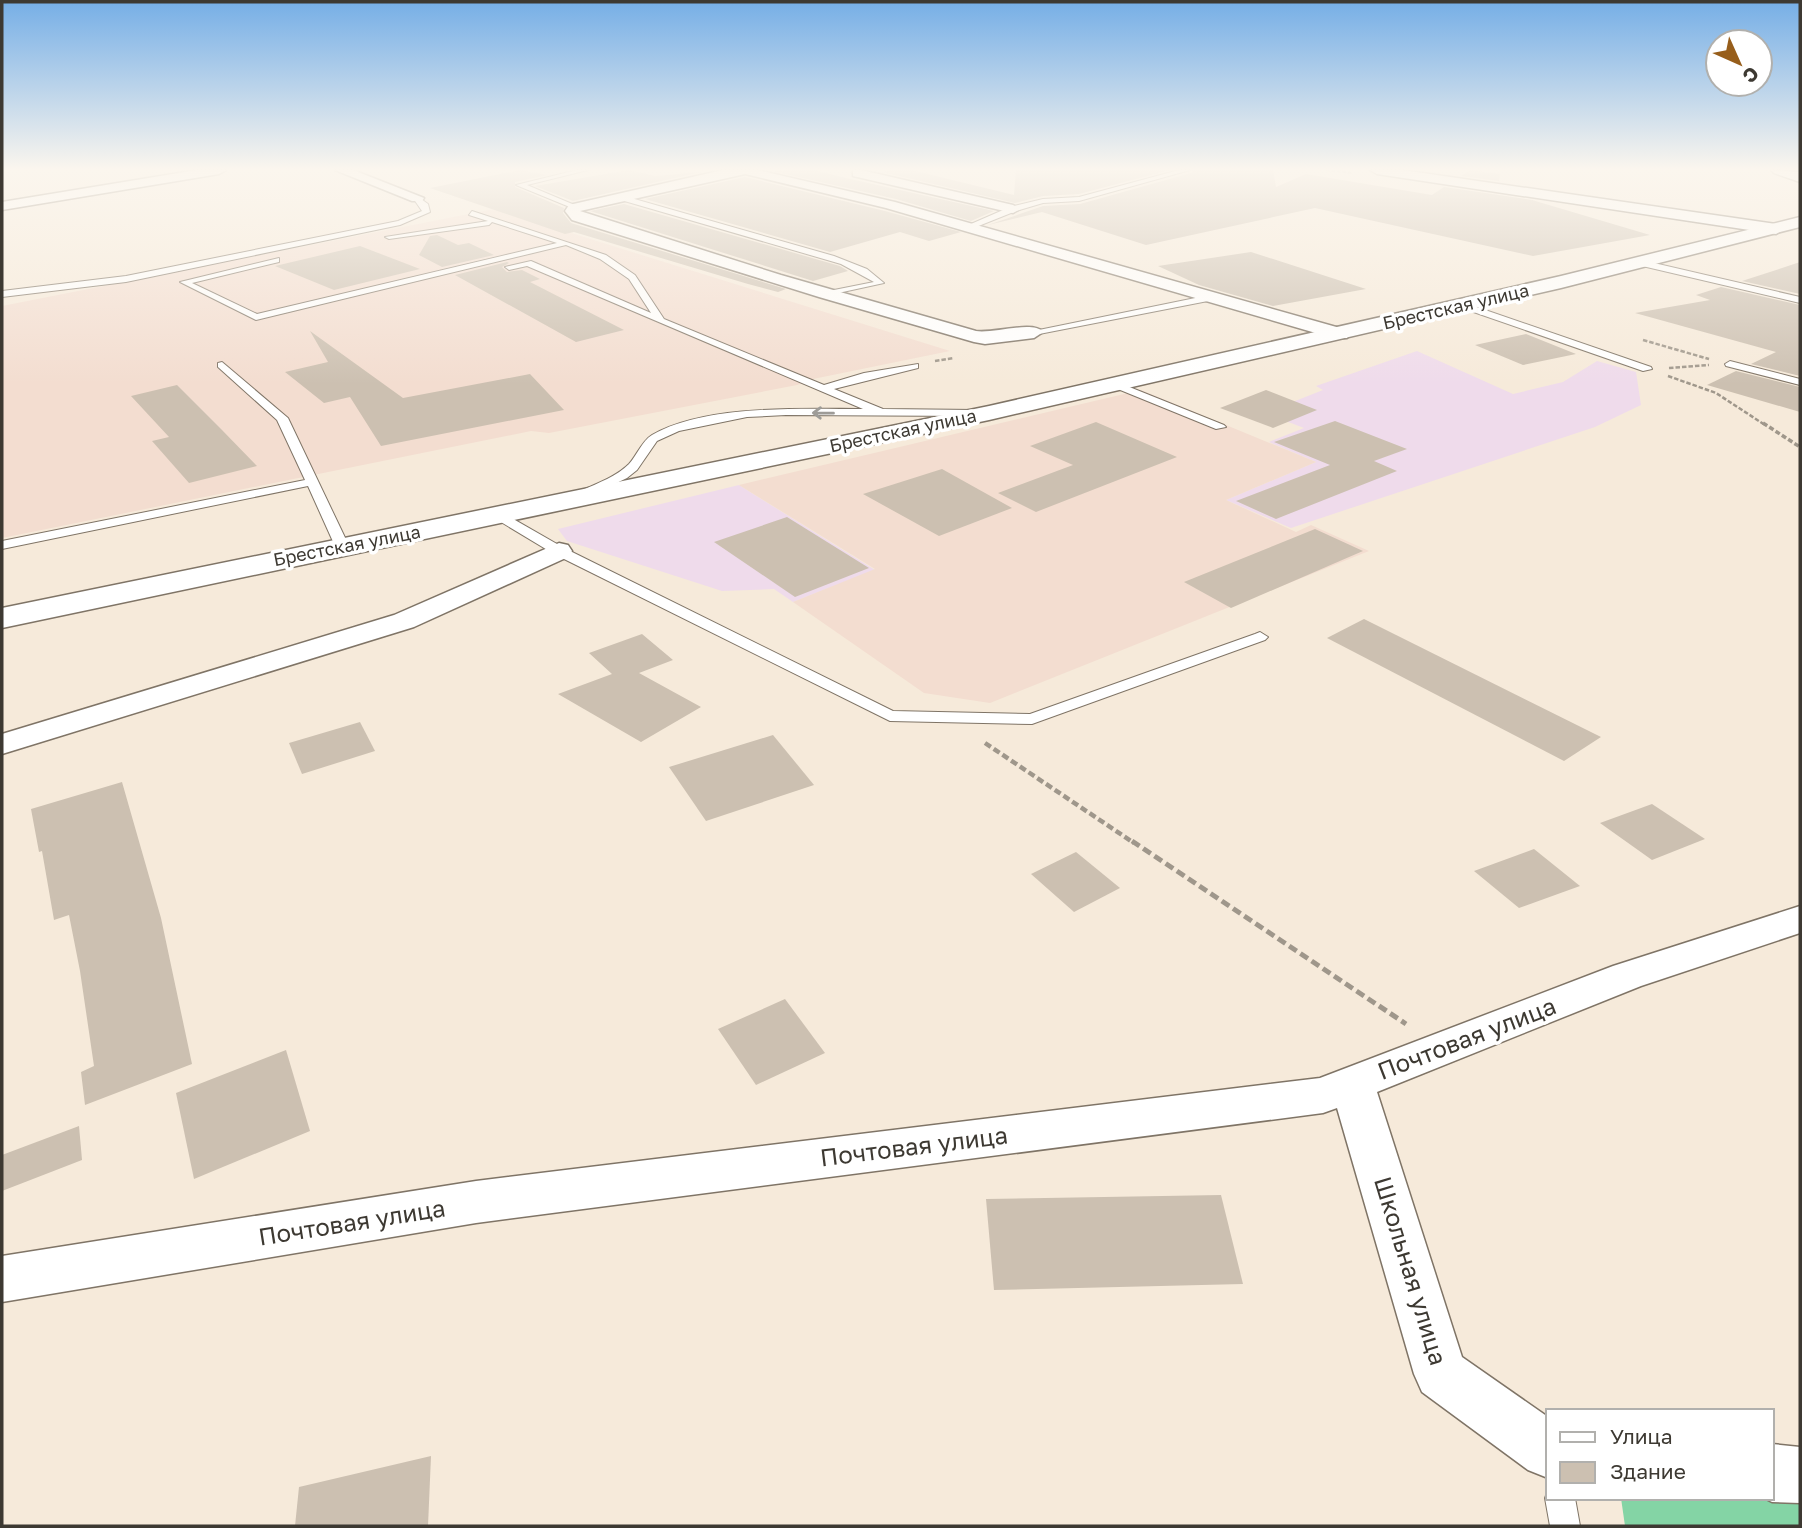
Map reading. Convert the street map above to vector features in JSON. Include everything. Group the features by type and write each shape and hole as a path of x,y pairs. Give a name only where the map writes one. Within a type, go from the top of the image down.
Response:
{"main road":[{"name":"Брестская улица","path":"2,618 989,413 1112,383 1340,334 1727,241"}],"street":[{"path":"661,241 832,293 874,309 974,336 985,338 1034,332"},
{"path":"1019,241 1340,334"},
{"path":"2,744 404,621 559,551"},
{"name":"Почтовая улица","path":"2,1279 476,1202 1323,1095 1628,976 1800,919"},
{"name":"Школьная улица","path":"1352,1084 1441,1374 1546,1449"},
{"path":"1774,1472 1800,1475"}],"lane":[{"path":"2,294 126,279 310,241"},
{"path":"321,250 371,241"},
{"path":"562,241 603,257 632,277 661,321"},
{"path":"773,241 831,258 875,277 880,283 832,293"},
{"path":"285,258 184,282 256,317 567,243"},
{"path":"476,276 528,263 885,414"},
{"path":"1641,263 1800,300"},
{"path":"1034,332 1210,298"},
{"path":"1462,305 1647,369"},
{"path":"1730,364 1800,382"},
{"path":"222,365 282,418 342,546"},
{"path":"822,389 863,376 914,366"},
{"path":"1112,383 1220,427"},
{"path":"560,503 615,480 633,467 653,439 676,428 747,414 989,413"},
{"path":"2,545 311,482"},
{"path":"500,516 559,551 890,716 1032,719 1260,637"},
{"path":"1560,1500 1564,1526"}],"path":[{"path":"1633,337 1730,364"},
{"path":"1647,369 1730,364"},
{"path":"1647,369 1716,393 1800,447"},
{"path":"946,717 1442,1048"}],"shaded area":[{"path":"330,241 598,241 950,351 813,379 797,385 549,433 531,431 2,538 2,306"},
{"path":"1417,351 1513,394 1563,382 1597,361 1636,372 1641,405 1595,427 1291,528 1226,500 1316,462 1269,442 1304,428 1265,413 1323,390 1316,386"},
{"path":"1141,390 1316,462 1226,500 1296,532 1311,525 1369,551 990,703 924,693 793,602 875,569 739,485"},
{"path":"739,485 875,570 793,602 774,589 722,591 567,541 558,529"}],"green space":[{"path":"1774,1496 1800,1498 1800,1526 1625,1526 1621,1500 1774,1500"}],"building":[{"path":"427,241 450,241 458,245 469,243 494,255 442,267 419,255"},
{"path":"605,241 631,241 786,289 778,292"},
{"path":"687,241 754,241 840,266 848,271 813,281"},
{"path":"793,241 867,241 830,252"},
{"path":"1134,241 1163,241 1146,245"},
{"path":"1466,241 1615,241 1533,256"},
{"path":"360,246 420,269 334,290 275,266"},
{"path":"1251,252 1366,289 1273,306 1199,285 1158,266"},
{"path":"1800,262 1800,294 1742,281 1782,268"},
{"path":"509,263 502,267 507,272 522,270 540,279 530,282 624,330 576,342 455,275"},
{"path":"1721,287 1800,305 1800,376 1751,364 1776,352 1635,313 1710,300 1696,295"},
{"path":"310,331 403,398 530,374 564,410 381,446 350,397 324,403 285,372 328,362"},
{"path":"1526,334 1576,354 1523,365 1475,345"},
{"path":"1736,371 1800,387 1800,412 1707,385"},
{"path":"177,385 257,466 189,483 152,441 169,437 131,396"},
{"path":"1266,390 1317,410 1273,428 1220,408"},
{"path":"1335,421 1407,449 1374,461 1397,471 1276,519 1236,501 1330,465 1274,442"},
{"path":"1096,422 1177,457 1036,512 998,493 1073,465 1030,446"},
{"path":"942,469 1012,508 939,536 863,494"},
{"path":"787,517 869,568 795,597 714,542"},
{"path":"1315,529 1363,551 1231,608 1184,582"},
{"path":"1364,619 1601,737 1564,761 1327,638"},
{"path":"642,634 673,660 639,673 701,707 641,742 558,694 612,674 589,653"},
{"path":"360,722 375,751 302,774 289,743"},
{"path":"773,735 814,785 706,821 669,767"},
{"path":"122,782 161,918 192,1064 85,1105 81,1072 94,1066 80,971 69,915 54,920 42,851 39,852 31,809"},
{"path":"1652,804 1705,839 1652,860 1600,823"},
{"path":"1534,849 1580,886 1519,908 1474,871"},
{"path":"1076,852 1120,888 1074,912 1031,874"},
{"path":"785,999 825,1053 756,1085 718,1029"},
{"path":"286,1050 310,1131 194,1179 176,1093"},
{"path":"79,1126 82,1160 2,1191 2,1155"},
{"path":"1221,1195 1243,1284 994,1290 986,1199"},
{"path":"431,1456 428,1526 295,1526 299,1487"}]}
